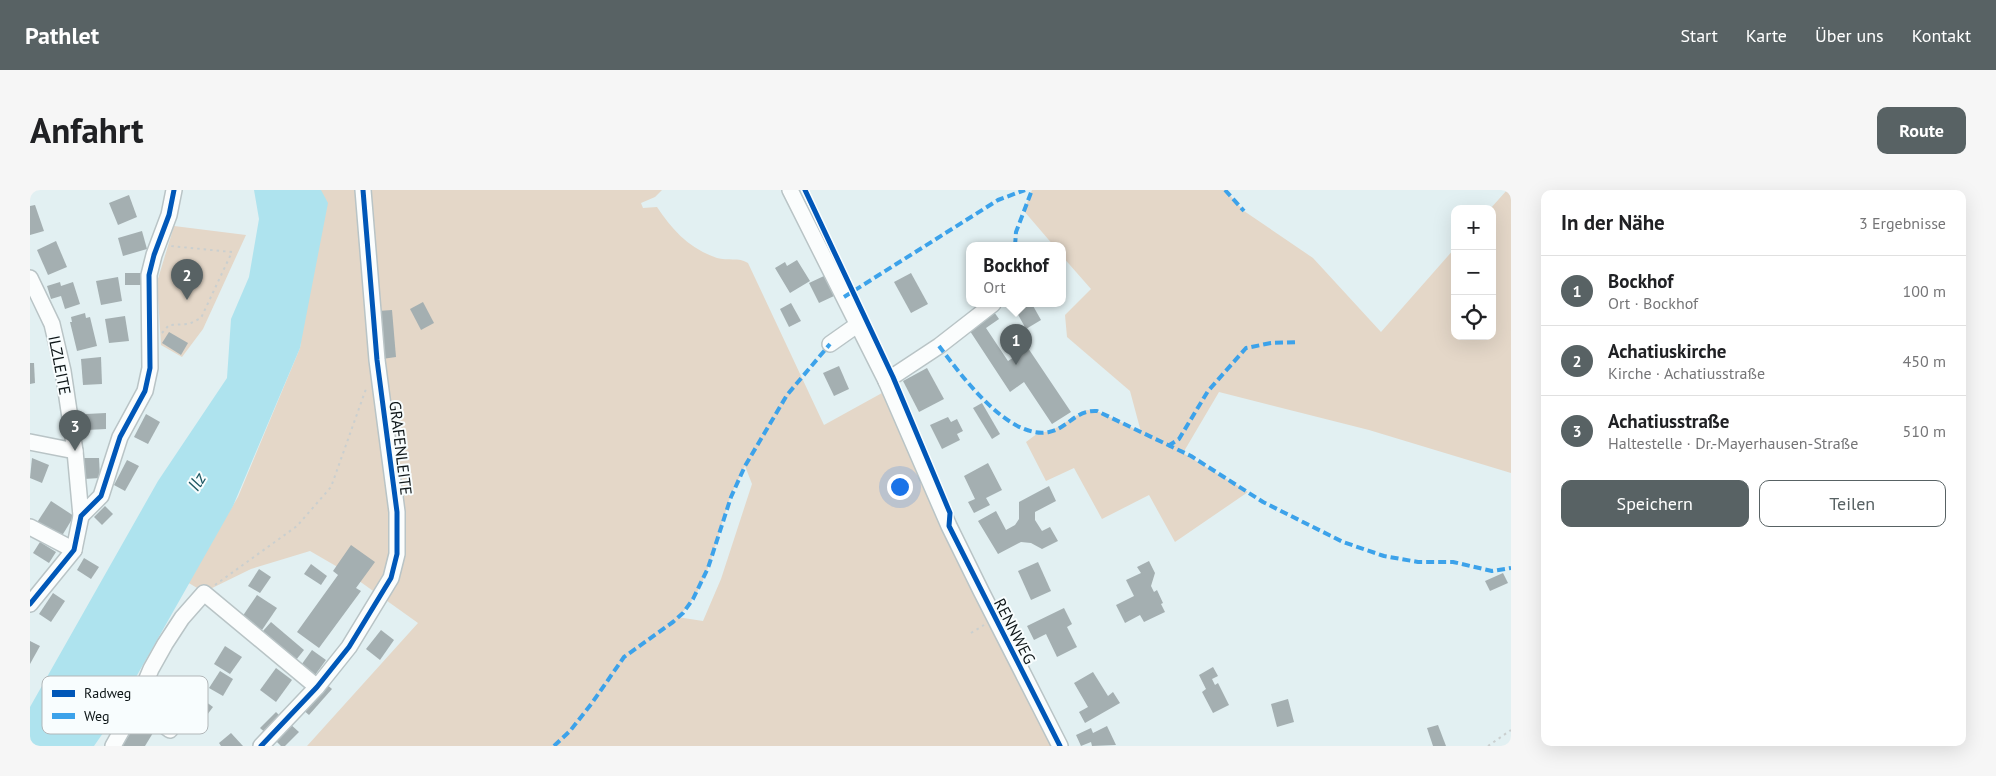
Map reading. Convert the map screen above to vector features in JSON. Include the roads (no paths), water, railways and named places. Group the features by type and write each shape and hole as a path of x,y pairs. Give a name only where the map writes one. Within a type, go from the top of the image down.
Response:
{"street":[{"path":"81,516 101,496 120,436 145,391 150,368 149,275 169,215 174,190"},
{"name":"GRAFENLEITE","path":"261,746 317,687 349,647 392,578 397,554 397,512 377,360 363,190"},
{"name":"RENNWEG","path":"790,190 886,381 949,526 1060,746"},
{"name":"ILZLEITE","path":"30,278 52,324 58,346 75,451 81,516 74,550"},
{"path":"886,381 939,346 989,307"},
{"path":"830,344 857,325"},
{"path":"30,442 75,451"},
{"path":"30,527 74,550 30,604"},
{"path":"148,676 165,644 182,618 204,594 317,687"},
{"path":"113,746 120,734"}],"water":[{"name":"Ilz","path":"254,190 321,190 328,203 300,348 233,506 137,676 48,676 158,481 227,378 231,319 249,277 259,219"},
{"path":"42,686 42,734 102,734 94,746 30,746 30,707"}],"place":[{"name":"Achatiuskirche","path":"187,300"},
{"name":"Bockhof","path":"1016,365"},
{"name":"Achatiusstraße","path":"75,451"}]}
